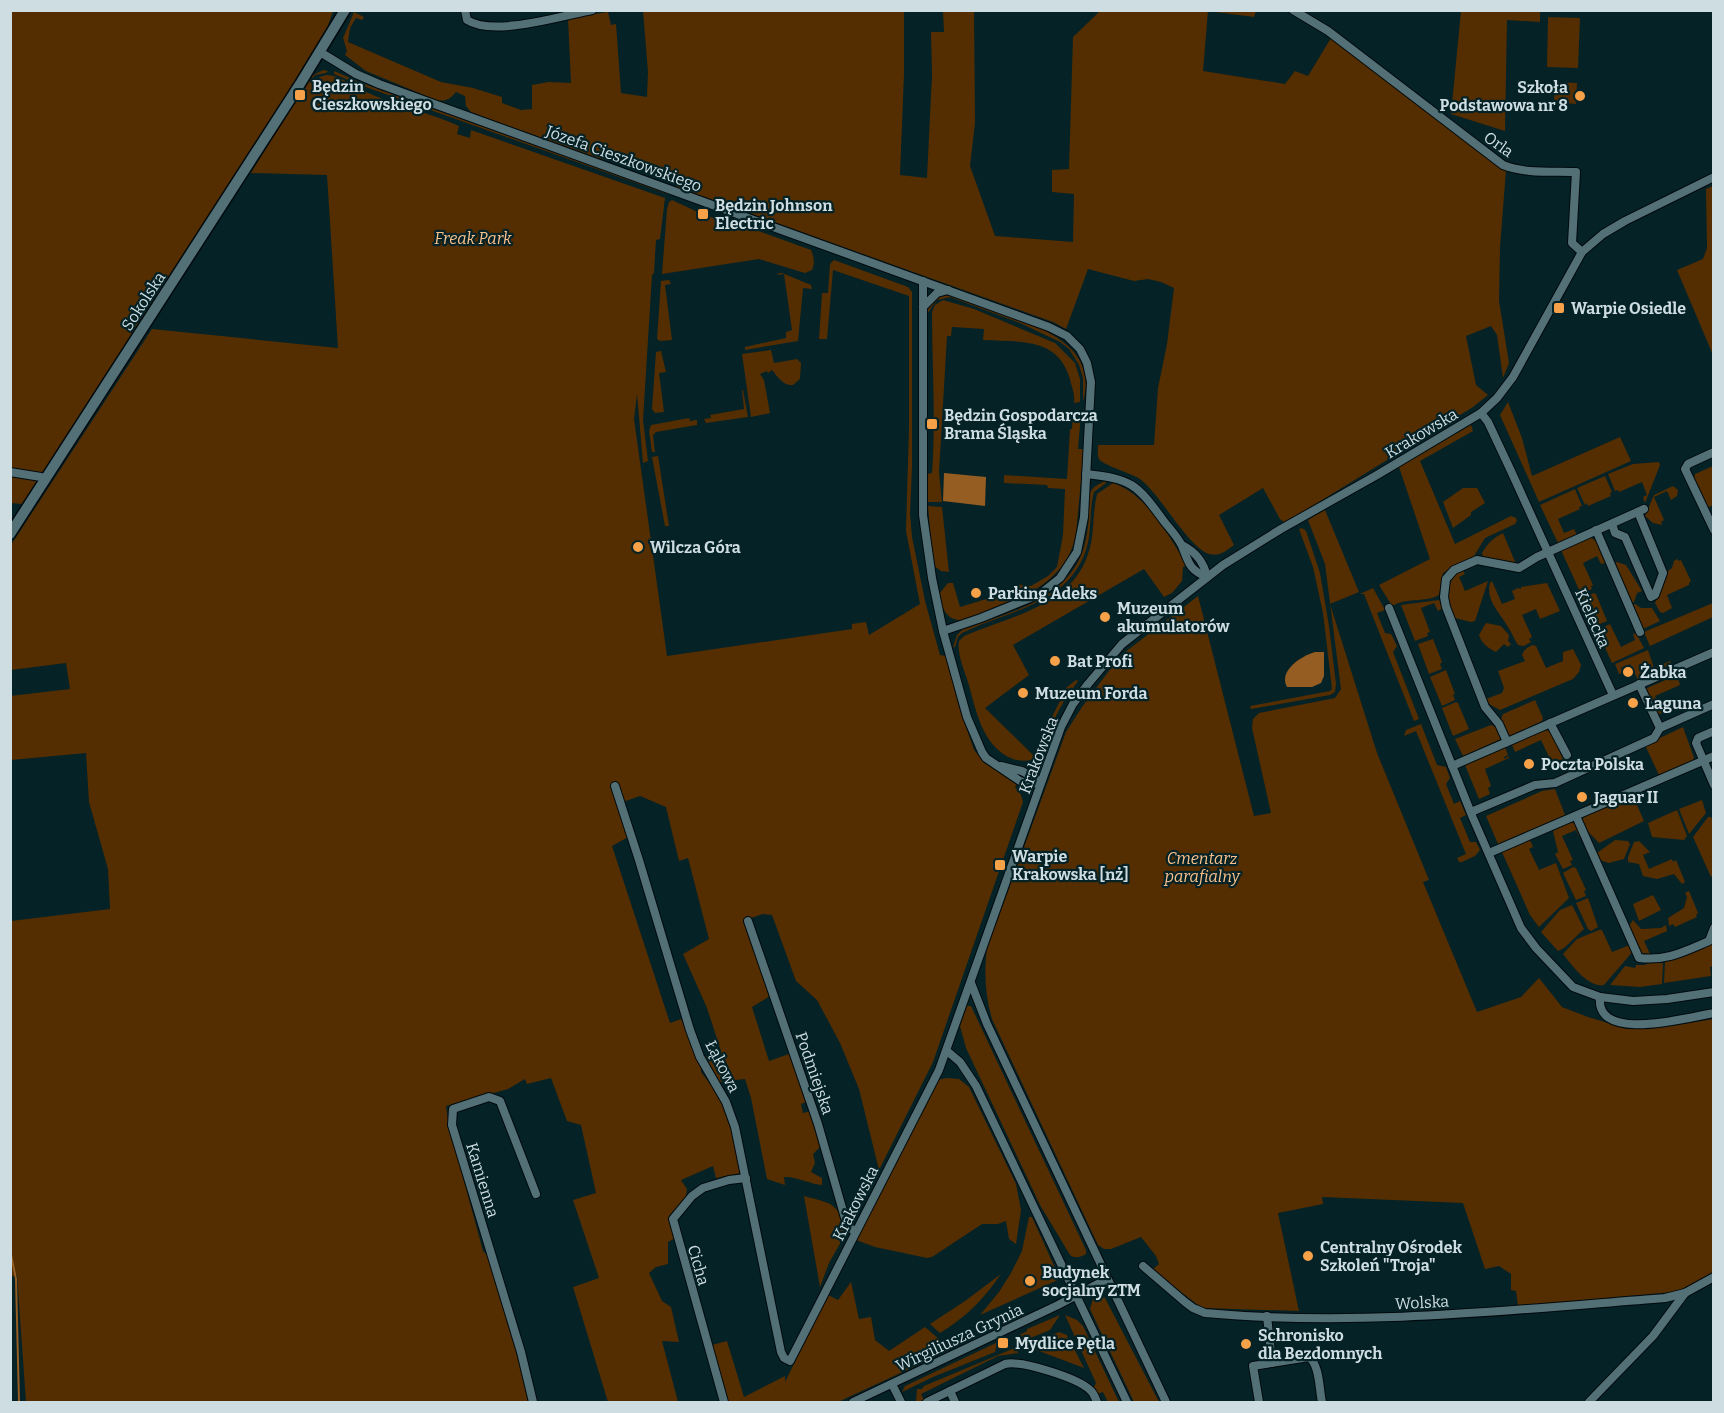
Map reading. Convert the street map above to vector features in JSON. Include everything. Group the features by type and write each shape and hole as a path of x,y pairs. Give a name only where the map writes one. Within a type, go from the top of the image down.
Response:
{"street":[{"name":"Sokolska","path":"10,534 300,84 345,10"},
{"path":"465,11 467,20 475,25 503,26 592,10"},
{"name":"Orla","path":"1293,10 1328,31 1503,165 1516,170 1576,172 1572,243 1582,252"},
{"name":"Józefa Cieszkowskiego","path":"320,52 356,74 379,84 923,280 1067,336 1080,349 1087,363 1091,382 1080,543 1073,561 1060,578 1040,594 943,631"},
{"name":"Krakowska","path":"790,1361 939,1070 1061,727 1073,704 1088,684 1122,644 1207,577 1281,530 1481,413 1514,377 1582,252 1603,234 1624,221 1713,177"},
{"path":"923,280 923,515 932,578 943,631 972,733 986,758 1020,781 1030,784 1041,782"},
{"path":"922,307 937,293 948,290"},
{"name":"Kielecka","path":"1481,413 1499,445 1612,695"},
{"path":"1713,452 1688,464 1685,469 1713,530"},
{"path":"10,472 41,477 46,480"},
{"path":"1086,474 1123,480 1137,489 1147,498 1182,545 1200,559 1207,577"},
{"path":"1507,742 1499,724 1485,706 1446,607 1444,597 1446,579 1454,570 1477,560 1519,568 1548,552 1641,511 1663,573 1655,595 1651,597 1624,537 1615,533 1612,524"},
{"path":"1596,531 1640,632"},
{"path":"1182,545 1190,566 1207,577"},
{"path":"1389,608 1452,766 1521,928 1536,948 1573,987 1600,998 1634,1001 1713,992"},
{"path":"1452,766 1713,651"},
{"path":"1639,684 1660,728"},
{"path":"1471,812 1535,785 1555,783 1654,738 1660,728 1713,704"},
{"path":"1550,723 1567,755"},
{"path":"1713,731 1698,738 1696,743 1713,785"},
{"path":"1489,853 1713,756"},
{"name":"Łąkowa","path":"615,786 686,1019 700,1057 731,1114 781,1352 784,1358 790,1361"},
{"path":"1576,816 1639,958 1657,960 1676,955 1709,941 1713,928"},
{"name":"Podmiejska","path":"748,921 818,1124 847,1225 855,1232"},
{"path":"971,983 987,1024 1053,1166 1166,1402"},
{"path":"1600,998 1600,1008 1604,1015 1612,1021 1624,1024 1654,1024 1713,1013"},
{"path":"947,1051 955,1056 972,1077 1127,1402"},
{"name":"Kamienna","path":"533,1402 521,1352 452,1125 453,1109 489,1097 500,1101 536,1194"},
{"name":"Cicha","path":"723,1402 673,1219 692,1196 704,1188 729,1180 746,1178"},
{"name":"Wolska","path":"1143,1266 1193,1308 1205,1313 1335,1319 1424,1317 1665,1298 1685,1293 1713,1277"},
{"name":"Wirgiliusza Grynia","path":"853,1402 1107,1279"},
{"path":"1589,1402 1653,1336 1685,1293"},
{"path":"1267,1316 1272,1364"},
{"path":"1259,1402 1253,1366 1309,1357 1313,1360 1322,1402"},
{"path":"927,1402 1005,1364 1017,1362 1078,1383 1091,1391 1097,1402"},
{"path":"892,1384 901,1402"},
{"path":"950,1391 955,1402"}],"green space":[{"path":"10,11 333,11 324,37 44,475 11,470"},
{"path":"643,11 904,11 900,175 927,178 932,75 931,32 944,32 943,11 974,11 975,123 970,166 995,236 1073,242 1074,194 1052,192 1052,170 1069,169 1073,37 1098,11 1208,11 1203,71 1285,84 1295,71 1308,76 1331,38 1506,170 1500,247 1499,301 1509,363 1503,378 1497,335 1491,326 1466,336 1476,385 1488,395 1473,407 1288,521 1284,522 1280,519 1263,488 1219,515 1234,545 1219,554 1209,554 1183,531 1148,486 1140,479 1105,464 1098,456 1098,445 1154,445 1158,388 1167,344 1174,288 1148,279 1134,281 1088,269 1066,329 1053,322 676,187 676,182 645,166 626,160 624,164 598,158 471,112 466,106 465,96 456,92 448,99 436,100 366,71 345,55 347,51 343,38 354,12 364,17 362,20 356,18 350,28 348,42 441,82 473,88 502,97 502,103 521,110 532,109 532,85 548,82 571,83 568,18 608,12 611,25 616,24 621,93 647,97 648,72"},
{"path":"1208,11 1256,11 1254,17"},
{"path":"1461,11 1540,11 1540,22 1507,20 1505,131 1451,114"},
{"path":"1548,17 1580,18 1578,68 1547,67"},
{"name":"Freak Park","path":"323,70 328,71 315,75 309,82 312,83 326,75 337,77 374,95 459,126 457,134 470,138 471,130 665,198 660,239 656,240 652,275 643,420 648,461 643,463 637,394 634,419 667,656 852,629 852,624 866,622 869,635 920,604 906,531 909,296 833,270 827,339 819,339 822,293 828,293 830,264 834,260 908,287 912,292 910,514 912,537 925,601 940,655 946,656 959,707 974,750 985,763 1018,783 1015,787 1023,802 933,1062 879,1170 859,1089 840,1043 817,1000 796,981 772,915 763,914 745,920 770,996 752,1007 769,1061 792,1055 809,1101 801,1104 803,1113 811,1111 821,1146 813,1154 815,1163 811,1172 822,1178 822,1185 788,1177 784,1177 785,1185 767,1179 745,1079 717,1082 704,1057 721,1051 707,1008 683,954 709,939 688,858 679,861 666,807 640,796 620,803 630,836 612,846 670,1023 681,1019 701,1064 701,1072 723,1101 728,1113 741,1173 716,1178 713,1166 681,1180 687,1189 685,1203 674,1210 669,1217 675,1238 668,1242 668,1264 656,1267 649,1273 662,1301 671,1307 679,1342 662,1341 678,1402 608,1402 573,1287 599,1278 573,1200 596,1193 581,1125 567,1121 551,1078 527,1084 525,1079 508,1089 446,1106 449,1126 483,1251 487,1255 509,1328 528,1402 26,1402 17,1275 10,1277 11,921 110,909 108,869 89,802 86,753 11,760 10,696 70,689 66,663 11,670 11,545 152,329 338,348 327,175 251,173 307,81 313,75"},
{"path":"334,71 364,84 667,194 363,86 334,74"},
{"path":"1555,82 1577,83 1576,104 1554,102"},
{"path":"1714,186 1713,355 1677,270 1703,259 1707,248 1706,189"},
{"path":"672,200 706,216 745,226 811,250 814,260 812,270 805,273 759,259 662,274 667,209"},
{"path":"782,273 811,285 812,289 803,288 798,341 745,350 745,347 786,338 786,332 792,330 784,274 777,275"},
{"path":"669,280 671,284 665,285 672,340 660,341 657,339 661,281"},
{"path":"941,295 966,300 1024,321 1057,338 1071,349 1081,362 1085,378 1083,400 1083,378 1079,365 1069,349 1060,342 1020,323 950,297 937,300 927,314 931,302"},
{"path":"943,300 974,309 1055,343 1075,363 1080,379 1080,402 1074,403 1070,379 1064,365 1057,355 1047,349 1024,342 983,340 984,329 952,327 951,336 947,336 939,472 942,502 927,502 927,474 932,473 934,433 932,312 935,305"},
{"path":"771,350 774,363 797,359 801,363 800,379 793,385 789,385 772,370 760,374 764,380 770,413 751,417 742,354"},
{"path":"661,351 666,372 659,373 664,412 655,413 652,409 656,352"},
{"path":"742,390 748,417 706,423 704,419 711,418 710,415 744,409"},
{"path":"1508,402 1522,438 1532,476 1620,437 1631,461 1539,502 1500,415"},
{"path":"1073,413 1081,414 1078,449 1084,449 1076,534 1070,553 1048,581 1033,591 1016,600 963,620 952,618 943,609 939,594 948,583 953,583 960,607 996,596 995,589 1014,590 1015,584 1031,586 1048,576 1057,567 1063,535 1065,489 1048,488 1047,485 1004,483 1004,475 1067,479"},
{"path":"689,418 690,421 697,420 697,425 656,432 653,435 655,452 652,452 649,431 651,425"},
{"path":"1471,425 1473,431 1420,461 1455,544 1511,516 1517,521 1485,538 1474,556 1443,573 1439,595 1392,606 1379,585 1430,559 1399,467"},
{"path":"658,456 669,526 665,526 652,457"},
{"path":"1659,462 1660,465 1645,503 1643,497 1647,495 1642,482 1619,492 1615,491 1608,474 1633,464"},
{"path":"1713,466 1713,505 1707,508 1694,478 1695,474"},
{"path":"10,475 40,480 22,504 11,503"},
{"path":"1605,476 1612,492 1611,496 1588,506 1587,503 1585,505 1577,488"},
{"path":"1106,481 1094,492 1087,547 1079,566 1067,582 1052,594 1035,603 962,633 953,647 957,635 962,630 1028,605 1057,587 1069,575 1079,560 1085,544 1091,491"},
{"path":"1113,483 1137,497 1156,517 1187,565 1183,567 1182,581 1172,593 1164,597 1144,569 1013,645 1029,675 985,708 1033,755 1067,687 1076,680 1078,681 1058,712 1046,743 1039,754 1030,760 1013,759 1002,753 987,737 961,662 959,641 964,636 1036,607 1053,598 1068,586 1080,572 1088,554 1097,494"},
{"path":"1673,486 1678,490 1677,496 1671,500 1667,491 1654,497 1664,520 1661,522 1662,525 1653,523 1645,516 1654,495"},
{"path":"1463,488 1477,488 1485,503 1453,528 1443,502"},
{"path":"1575,489 1582,506 1558,519 1564,533 1574,529 1577,535 1558,543 1540,505"},
{"path":"928,506 942,507 949,572 941,571 933,565"},
{"path":"1325,510 1359,592 1330,604 1325,564 1308,520"},
{"path":"1299,529 1306,531 1320,573 1329,626 1335,692 1330,695 1251,709 1250,706 1332,689 1323,613 1313,567"},
{"path":"1503,533 1516,564 1483,557 1482,553 1489,544"},
{"path":"1587,537 1599,545 1605,563 1601,564 1597,556 1583,563 1593,585 1592,589 1581,594 1561,550"},
{"path":"1677,559 1681,560 1691,581 1689,585 1667,595 1672,608 1663,613 1655,603 1668,571"},
{"path":"1614,563 1626,565 1642,591 1637,593 1634,602 1630,604"},
{"path":"1459,571 1465,574 1459,577 1465,591 1488,581 1475,621 1455,618 1450,605 1449,588"},
{"path":"1492,581 1502,604 1515,599 1512,591 1518,588 1547,583 1560,611 1540,619 1536,609 1522,615 1532,637 1529,639 1531,642 1524,646 1518,645 1491,601 1489,589"},
{"path":"1373,588 1385,610 1377,613 1385,633 1391,634 1397,646 1393,652 1419,719 1414,721 1364,594 1360,594"},
{"path":"1594,593 1607,621 1595,626 1582,598"},
{"name":"Cmentarz parafialny","path":"1198,596 1254,816 1271,813 1252,728 1253,719 1259,713 1335,698 1341,689 1330,605 1377,753 1429,880 1423,882 1477,1012 1521,997 1539,978 1562,1007 1628,1029 1671,1026 1713,1019 1713,1274 1689,1287 1673,1292 1518,1306 1516,1291 1511,1290 1511,1274 1499,1266 1485,1269 1463,1203 1322,1197 1323,1204 1278,1213 1299,1311 1202,1308 1152,1270 1159,1264 1156,1256 1141,1237 1111,1249 1104,1249 1098,1245 992,1019 986,984 987,949 1066,732 1120,656"},
{"path":"1439,600 1444,607 1438,611 1434,603 1421,608 1430,632 1427,633 1428,636 1415,641 1401,605"},
{"path":"1713,603 1713,617 1650,646 1644,632"},
{"path":"1635,604 1641,608 1652,608 1660,621 1643,629 1632,605"},
{"path":"1486,623 1501,626 1509,635 1508,641 1511,644 1508,647 1504,644 1496,652 1485,645 1479,635"},
{"path":"1610,624 1621,647 1635,640 1633,634 1636,633 1644,648 1612,663 1597,630"},
{"path":"1433,639 1442,662 1440,664 1442,669 1429,674 1418,644"},
{"path":"1532,645 1536,646 1546,668 1563,661 1563,652 1573,649 1581,665 1579,672 1573,679 1500,710 1489,704 1486,699 1502,693 1504,688 1498,671 1525,661 1522,655"},
{"path":"1648,650 1654,668 1670,661 1672,665 1638,680 1630,664 1621,668 1623,673 1619,674 1615,664"},
{"path":"1446,670 1455,700 1442,706 1430,677"},
{"path":"1677,675 1680,685 1655,696 1663,713 1659,714 1653,709 1645,689"},
{"path":"1535,700 1543,718 1542,721 1508,737 1501,719 1503,714"},
{"path":"1456,702 1469,729 1453,736 1442,708"},
{"path":"1421,724 1437,765 1446,767 1450,778 1446,784 1454,804 1460,801 1466,815 1460,818 1470,842 1476,842 1480,850 1475,856 1462,862 1459,862 1457,858 1466,854 1416,731 1404,736 1406,730"},
{"path":"1491,725 1496,727 1501,739 1463,756 1455,739"},
{"path":"1683,727 1694,758 1692,761 1659,775 1645,745"},
{"path":"1544,730 1550,731 1564,761 1569,759 1570,764 1556,770 1551,768 1550,759 1541,740 1515,752 1512,745"},
{"path":"1505,747 1508,755 1504,757 1509,758 1485,769 1491,786 1488,788 1490,794 1479,799 1465,765"},
{"path":"1555,789 1565,815 1498,844 1486,816 1542,791"},
{"path":"1633,796 1644,821 1599,843 1580,822 1584,817"},
{"path":"1702,800 1706,813 1689,834 1679,809"},
{"path":"1677,810 1687,836 1684,840 1652,837 1648,823"},
{"path":"1708,817 1711,817 1714,824 1713,875 1711,877 1693,837"},
{"path":"1571,822 1576,824 1581,835 1579,836 1576,830 1562,836 1573,860 1570,861 1572,865 1563,869 1555,854 1558,852 1553,831"},
{"path":"1530,840 1533,847 1529,849 1539,870 1556,863 1569,898 1539,927 1530,915 1502,852"},
{"path":"1615,840 1628,841 1630,844 1624,859 1609,863 1599,860 1597,853"},
{"path":"1639,841 1650,852 1643,855 1649,869 1672,859 1673,862 1676,860 1685,882 1682,884 1674,874 1657,879 1643,876 1639,864 1628,862 1634,842"},
{"path":"1573,867 1576,868 1586,890 1584,891 1586,896 1576,900 1563,873"},
{"path":"1689,891 1698,913 1697,917 1675,927 1673,924 1669,926 1668,918 1684,908 1687,897 1685,893"},
{"path":"1653,895 1661,910 1639,921 1633,904"},
{"path":"1588,898 1598,927 1591,931 1576,903"},
{"path":"1572,905 1584,929 1558,951 1541,932 1560,910"},
{"path":"1633,920 1641,929 1661,928 1666,925 1667,931 1644,941 1650,954 1640,951 1629,926"},
{"path":"1602,930 1612,952 1632,944 1634,950 1604,985 1592,983 1586,979 1563,954 1577,939"},
{"path":"1713,944 1711,976 1664,983 1665,961"},
{"path":"1661,961 1663,964 1662,984 1640,987 1610,985 1625,966 1635,968 1636,965"},
{"path":"967,1006 971,1006 1086,1250 1086,1254 1080,1257 1070,1255 1040,1205 966,1048 960,1026"},
{"path":"959,1079 969,1087 1016,1184 1021,1210 1016,1244 1009,1239 1006,1221 998,1224 982,1224 927,1258 875,1247 856,1240 938,1080"},
{"path":"804,1196 833,1206 840,1215 846,1233 829,1263 820,1287"},
{"path":"1029,1217 1032,1217 1060,1279 980,1315 999,1292 1022,1251"},
{"path":"1001,1274 988,1292 958,1321 940,1333 930,1324 965,1301"},
{"path":"851,1282 859,1319 871,1317 875,1340 889,1351 925,1327 947,1346 948,1351 838,1402 728,1402 712,1345 727,1341 744,1397 785,1376 785,1382 828,1295 838,1300"},
{"path":"1099,1296 1105,1298 1159,1402 1134,1402 1090,1309 1093,1299"},
{"path":"1060,1315 1050,1330 1018,1343 1015,1337 1027,1329"},
{"path":"1065,1315 1077,1320 1083,1326 1119,1402 1108,1402 1103,1392 1097,1394 1094,1387 1096,1383"},
{"path":"1059,1332 1067,1335 1069,1343 1084,1368 1026,1346"},
{"path":"998,1342 995,1352 902,1392 905,1386"},
{"path":"1017,1347 1018,1353 998,1356 921,1394 924,1400 916,1402 917,1389 922,1389 924,1386"}],"shaded area":[{"path":"944,473 986,477 985,506 943,501"},
{"path":"1315,652 1324,652 1324,676 1321,683 1312,687 1287,687 1286,675 1292,665"}],"waterway":[{"path":"10,1250 16,1279 19,1402"}],"place":[{"name":"Będzin Cieszkowskiego","path":"300,95"},
{"name":"Szkoła Podstawowa nr 8","path":"1580,96"},
{"name":"Będzin Johnson Electric","path":"703,214"},
{"name":"Warpie Osiedle","path":"1559,308"},
{"name":"Będzin Gospodarcza Brama Śląska","path":"932,424"},
{"name":"Wilcza Góra","path":"638,547"},
{"name":"Parking Adeks","path":"976,593"},
{"name":"Muzeum akumulatorów","path":"1105,617"},
{"name":"Bat Profi","path":"1055,661"},
{"name":"Żabka","path":"1628,672"},
{"name":"Muzeum Forda","path":"1023,693"},
{"name":"Laguna","path":"1633,703"},
{"name":"Poczta Polska","path":"1529,764"},
{"name":"Jaguar II","path":"1582,797"},
{"name":"Warpie Krakowska [nż]","path":"1000,865"},
{"name":"Centralny Ośrodek Szkoleń \"Troja\"","path":"1308,1256"},
{"name":"Budynek socjalny ZTM","path":"1030,1281"},
{"name":"Mydlice Pętla","path":"1003,1343"},
{"name":"Schronisko dla Bezdomnych","path":"1246,1344"}]}
